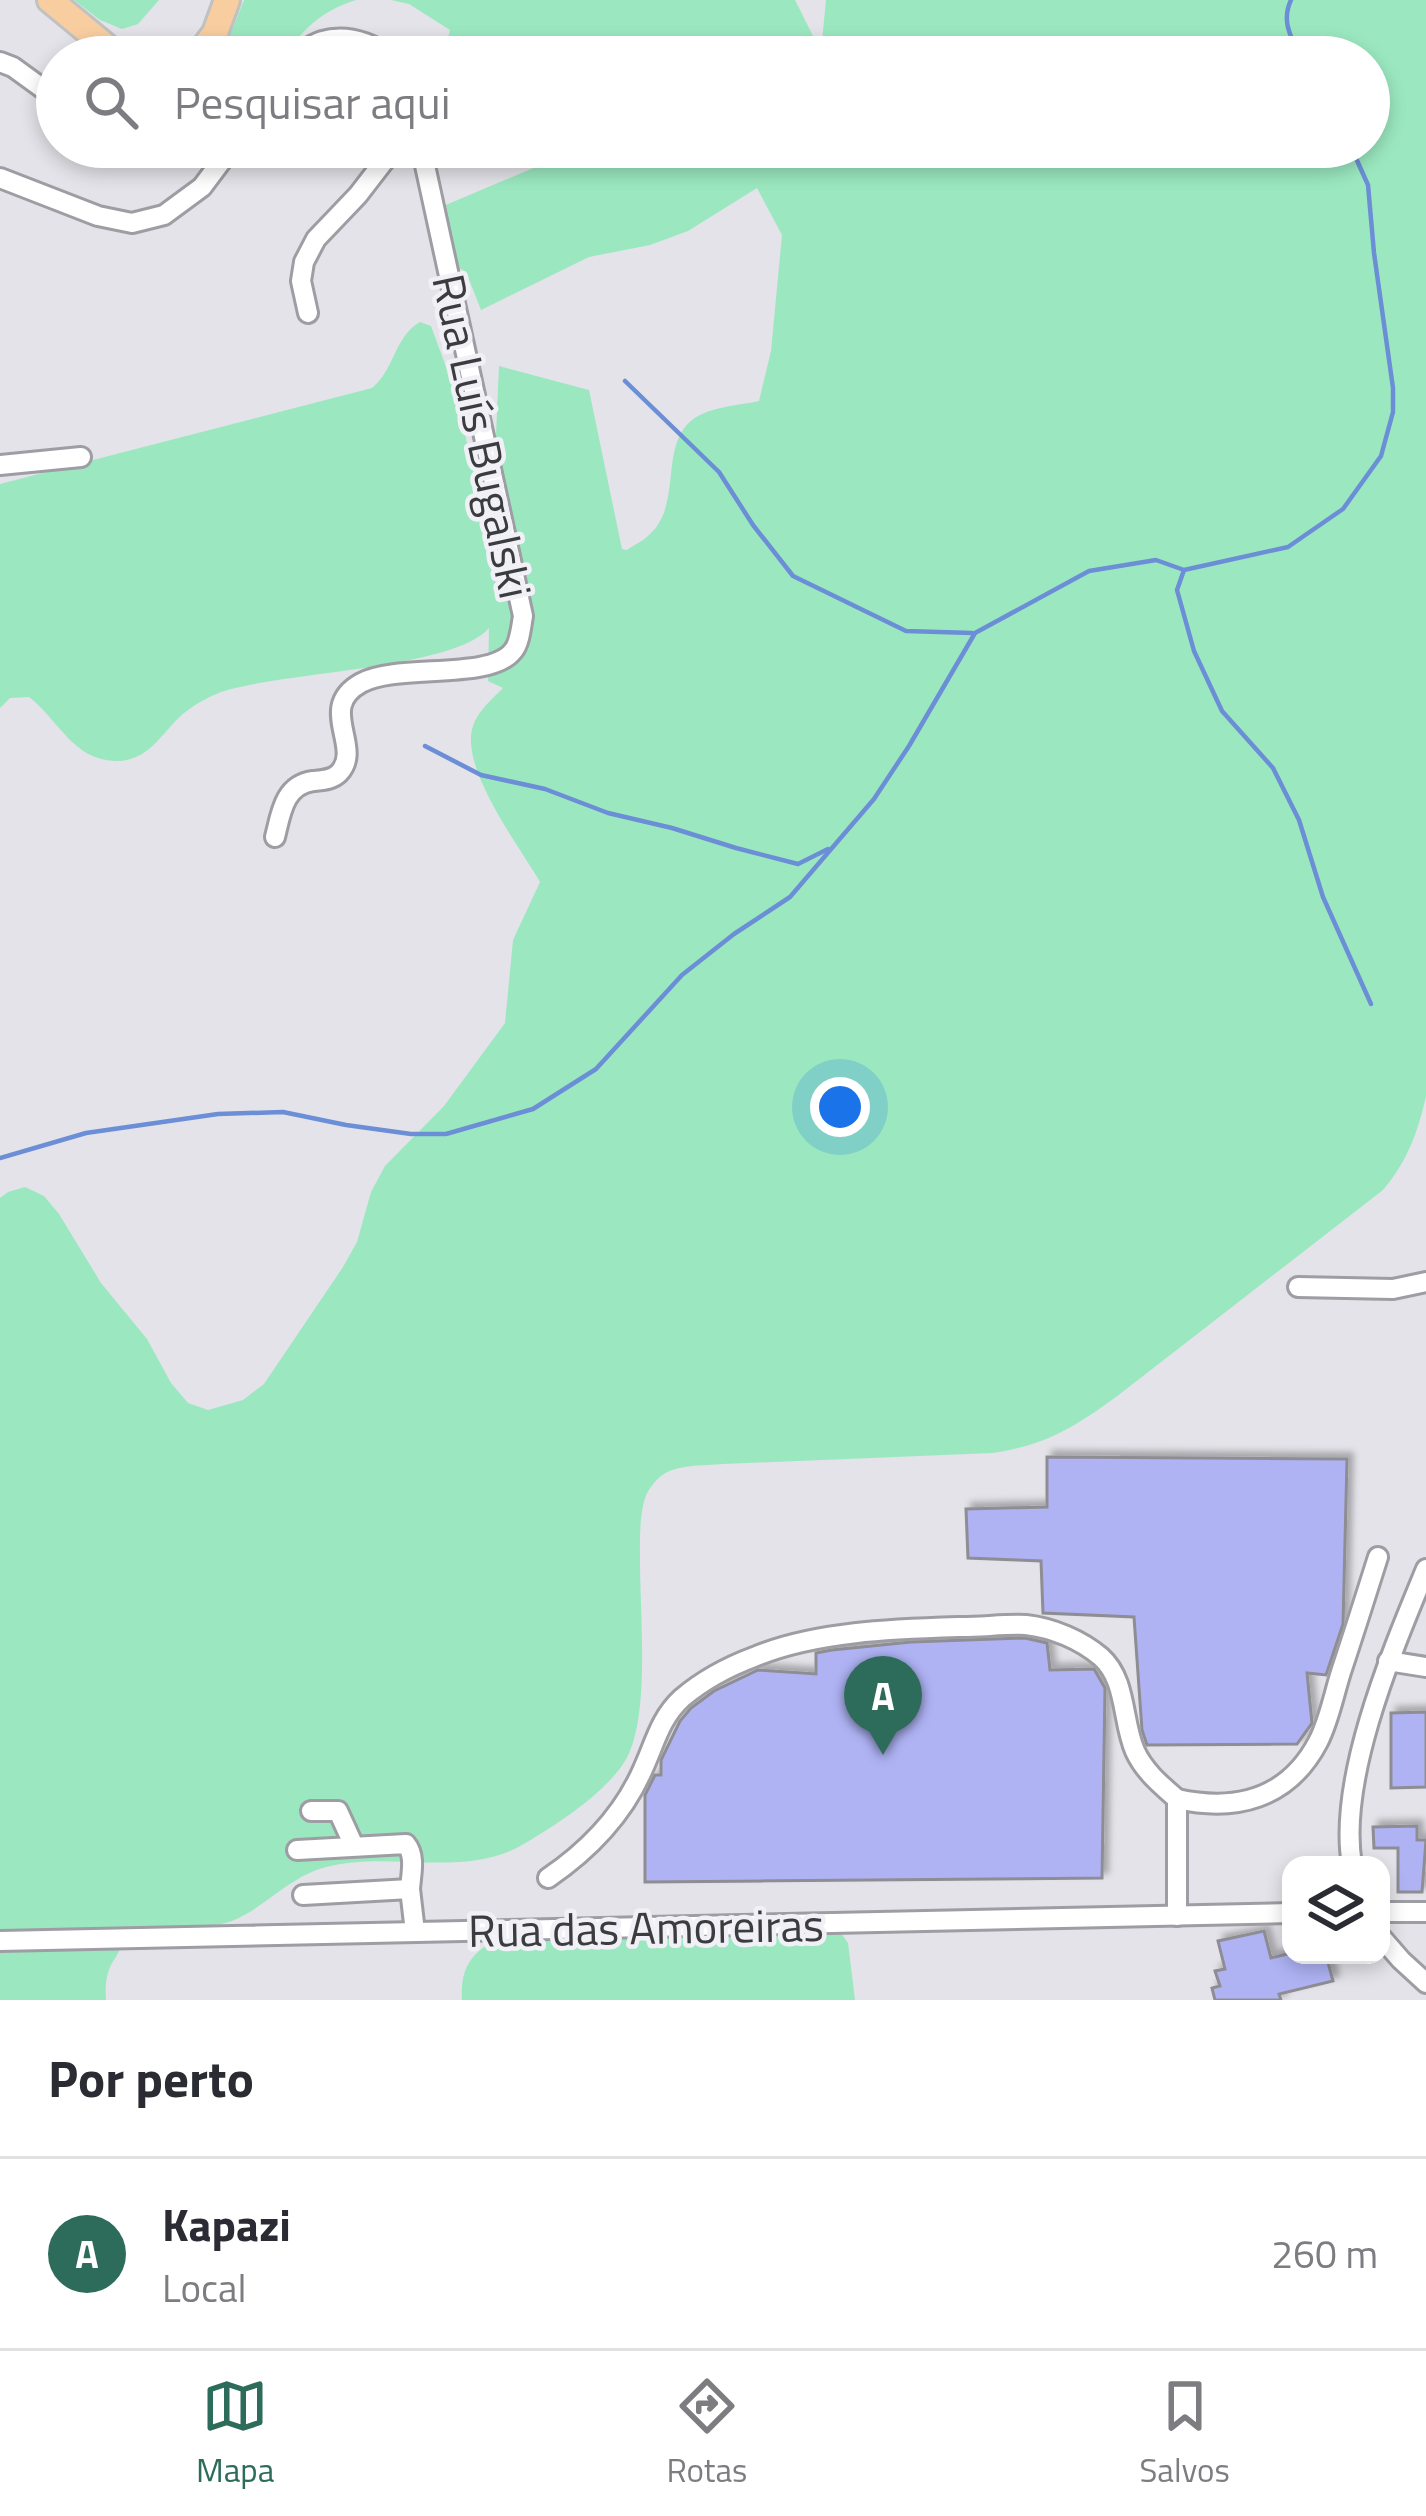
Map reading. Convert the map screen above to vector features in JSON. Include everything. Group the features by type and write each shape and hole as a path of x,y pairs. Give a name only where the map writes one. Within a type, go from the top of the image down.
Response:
{"main road":[{"path":"50,0 94,36"},
{"path":"213,36 227,0"}],"street":[{"path":"0,62 36,84"},
{"path":"0,178 98,216 132,224 164,215 202,188 217,168"},
{"path":"308,313 301,281 304,262 316,239 379,168"},
{"name":"Rua Luís Bugalski","path":"275,837 291,791 303,783 334,778 344,767 347,747 338,716 345,698 362,682 497,664 515,650 523,616 426,168"},
{"path":"0,465 81,457"},
{"path":"1298,1286 1393,1288 1426,1282"},
{"path":"548,1878 583,1854 617,1814 642,1772 658,1727 682,1698 757,1655 818,1640 898,1629 1028,1625 1073,1637 1106,1660 1122,1696 1135,1750 1154,1779 1177,1799 1204,1805 1236,1804 1275,1790 1300,1771 1320,1739 1378,1557"},
{"path":"1350,1856 1352,1804 1374,1705 1426,1569"},
{"path":"1388,1661 1426,1667"},
{"path":"1177,1799 1177,1916"},
{"path":"311,1811 338,1811 354,1846"},
{"path":"297,1850 406,1844 412,1861 415,1932"},
{"path":"303,1894 410,1889"},
{"path":"1390,1912 1426,1912"},
{"name":"Rua das Amoreiras","path":"0,1941 1282,1913"},
{"path":"1390,1947 1426,1983"}],"green space":[{"path":"74,0 159,0 138,24 122,29 100,20"},
{"path":"244,0 356,0 333,9 300,36 229,36"},
{"path":"391,0 795,0 813,36 449,36 450,30 409,4"},
{"path":"826,0 1426,0 1426,1096 1410,1146 1383,1190 1116,1397 1058,1434 992,1453 699,1466 661,1476 646,1495 641,1521 642,1684 636,1732 623,1765 612,1778 551,1827 499,1855 475,1860 375,1861 326,1867 301,1877 232,1921 137,1936 123,1945 110,1967 106,2000 0,2000 0,1198 25,1187 44,1196 188,1403 208,1410 243,1400 264,1384 343,1267 385,1166 444,1106 505,1023 513,940 540,882 493,806 475,763 473,726 503,688 488,681 489,628 470,642 405,661 221,692 192,707 148,750 128,760 88,754 29,697 10,698 0,708 0,484 372,388 405,336 420,322 431,326 456,394 491,550 499,366 589,390 622,549 627,550 649,536 661,519 674,453 688,424 709,411 759,401 771,351 782,235 757,188 688,231 650,245 589,257 481,310 466,272 446,260 445,240 451,234 441,207 533,168 1390,168 1390,36 823,36"},
{"path":"834,1923 848,1943 855,2000 462,2000 464,1973 475,1955 517,1931"}],"building":[{"path":"1047,1457 1347,1459 1343,1624 1326,1675 1307,1673 1312,1723 1297,1744 1147,1745 1134,1617 1043,1613 1041,1561 968,1558 966,1509 1047,1507"},
{"path":"1025,1638 1047,1643 1050,1670 1094,1669 1105,1688 1102,1878 645,1882 645,1795 655,1775 661,1775 661,1760 680,1721 714,1691 758,1670 816,1674 816,1653 832,1650"},
{"path":"1426,1712 1426,1787 1391,1788 1391,1713"},
{"path":"1417,1826 1417,1840 1426,1840 1422,1892 1398,1892 1398,1848 1374,1848 1373,1827"},
{"path":"1264,1931 1271,1958 1282,1955 1282,1964 1328,1964 1333,1981 1279,1994 1281,2000 1215,2000 1212,1988 1220,1986 1215,1971 1225,1969 1218,1941"}],"waterway":[{"path":"1291,0 1287,22 1291,36"},
{"path":"0,1158 86,1133 218,1114 283,1112 411,1134 446,1134 533,1109 596,1069 682,975 790,897 874,799 975,633 1089,571 1156,560 1184,570 1288,547 1343,509 1381,456 1393,412 1368,185 1360,168"},
{"path":"625,381 719,472 793,576 906,631 972,633"},
{"path":"1184,570 1177,590 1194,651 1222,711 1273,768 1299,820 1323,897 1371,1004"},
{"path":"425,746 481,775 545,789 608,813 798,864 828,849"}],"place":[{"name":"Kapazi","path":"883,1755"}]}
